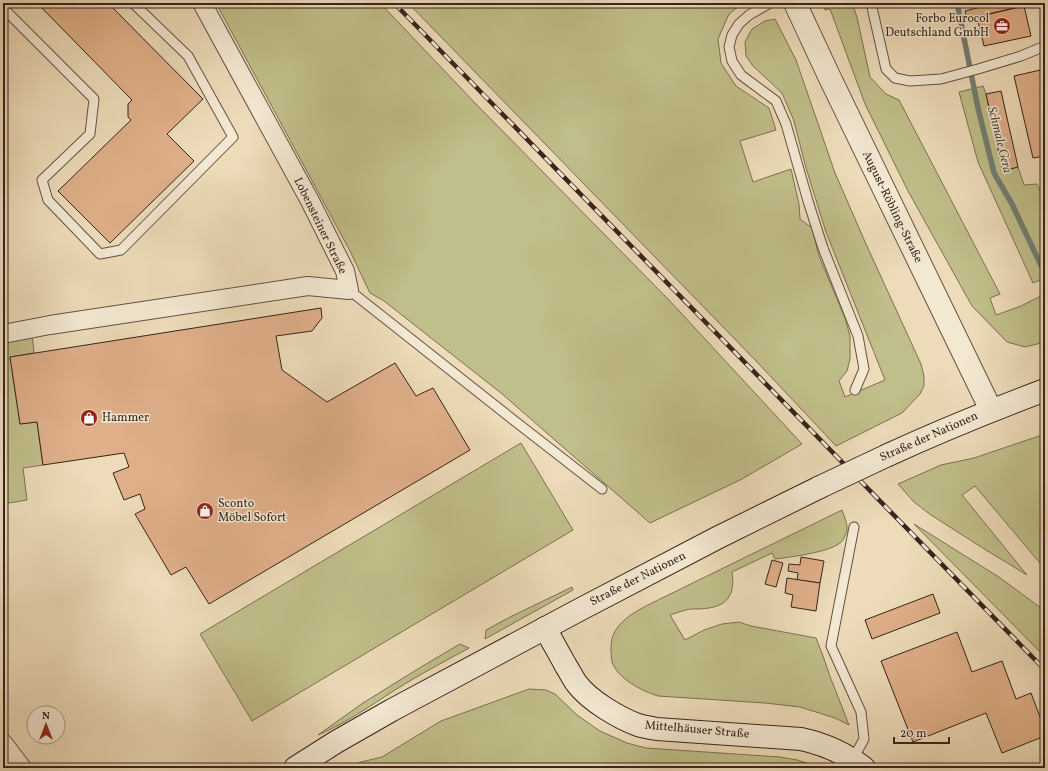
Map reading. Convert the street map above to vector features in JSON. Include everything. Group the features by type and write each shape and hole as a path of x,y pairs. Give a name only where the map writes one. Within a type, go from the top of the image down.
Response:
{"main road":[{"name":"August-Röbling-Straße","path":"795,3 991,410"},
{"name":"Straße der Nationen","path":"295,768 336,742 392,710 717,538 820,487 936,433 991,410 1045,390"},
{"name":"Mittelhäuser Straße","path":"545,628 578,685 589,696 628,721 640,726 656,729 801,739 816,742 832,749 858,764"}],"street":[{"name":"Lobensteiner Straße","path":"3,334 50,325 308,286 349,290 345,272 313,208 202,3"},
{"path":"3,743 22,768"}],"lane":[{"path":"3,8 94,99 90,134 42,180 48,200 100,254 121,250 233,137 188,56 133,3"},
{"path":"770,3 749,15 739,24 732,36 729,48 732,61 741,75 776,101 786,124 823,248 858,336 864,370 855,390"},
{"path":"871,3 886,69 895,78 910,81 941,78 1021,56 1045,46"},
{"path":"349,290 602,489"},
{"path":"854,527 831,646 861,712 864,739 858,764"}],"shaded area":[{"path":"216,3 380,3 476,104 669,300 802,444 742,479 650,523 501,393 384,301 370,293 350,251"},
{"path":"408,3 743,3 729,14 718,39 721,63 736,86 769,108 776,130 740,141 753,182 791,169 799,204 800,219 812,228 819,256 845,318 850,336 850,359 847,371 839,381 845,397 885,380 826,232 806,168 794,121 782,93 753,66 746,56 745,42 752,29 765,21 775,19 796,60 835,173 921,364 924,376 924,386 920,394 902,413 836,446 757,362"},
{"path":"822,3 852,3 857,17 870,77 886,94 899,100 1000,294 990,298 996,315 1021,306 1045,294 1045,342 1025,347 1007,342 972,306 908,191 865,104 830,9 825,10"},
{"path":"983,86 1003,170 1018,167 1024,185 1037,184 1045,200 1045,278 1033,283 978,162 959,92"},
{"path":"32,334 34,353 10,357 20,424 37,422 43,465 23,468 27,500 3,504 3,340"},
{"path":"1045,434 1045,569 975,486 962,495 1027,575 931,515 914,502 898,484 941,465 974,458"},
{"path":"521,443 573,530 252,721 200,634"},
{"path":"842,510 847,531 843,540 838,544 822,551 775,559 772,553 732,572 732,591 730,596 722,604 709,608 688,609 670,615 685,640 704,630 722,624 739,622 751,626 816,638 849,725 835,718 800,707 765,703 658,696 631,684 619,674 612,662 611,644 618,627 630,615"},
{"path":"914,524 999,577 1045,611 1045,657"},
{"path":"572,587 573,590 485,639 486,630"},
{"path":"460,644 469,648 408,682 342,723 318,735 363,703"},
{"path":"529,689 546,690 555,694 577,715 600,731 627,743 646,748 780,757 797,760 823,768 346,768 361,762 382,757 441,721"}],"building":[{"path":"37,3 108,3 203,99 167,134 194,161 110,243 58,191 131,120 128,117 128,104 132,100"},
{"path":"980,3 1023,3 1023,6 967,19 965,11 981,7"},
{"path":"1024,6 1031,36 984,46 977,17"},
{"path":"1045,69 1045,156 1033,158 1014,76"},
{"path":"1001,91 1018,167 1003,171 986,94"},
{"path":"321,308 322,318 312,331 276,336 282,370 327,402 395,363 416,396 433,388 470,450 209,604 186,567 171,575 135,514 145,509 140,494 124,500 113,473 129,467 124,453 43,465 37,422 20,424 10,357"},
{"path":"801,557 824,561 820,583 797,580 798,573 788,571 789,564 800,565"},
{"path":"772,560 783,563 776,587 765,584"},
{"path":"787,578 820,583 816,611 791,607 793,595 785,593"},
{"path":"933,594 940,613 872,639 865,620"},
{"path":"957,632 972,672 1002,661 1016,699 1031,693 1045,730 1045,736 1002,753 986,713 913,742 881,661"}],"waterway":[{"name":"Schmale Gera","path":"957,3 978,108 994,173 1012,204 1045,274"}],"railway":[{"path":"394,3 1045,670"}],"place":[{"name":"Forbo Eurocol Deutschland GmbH","path":"1002,26"},
{"name":"Hammer","path":"89,418"},
{"name":"Sconto Möbel Sofort","path":"205,511"}]}
